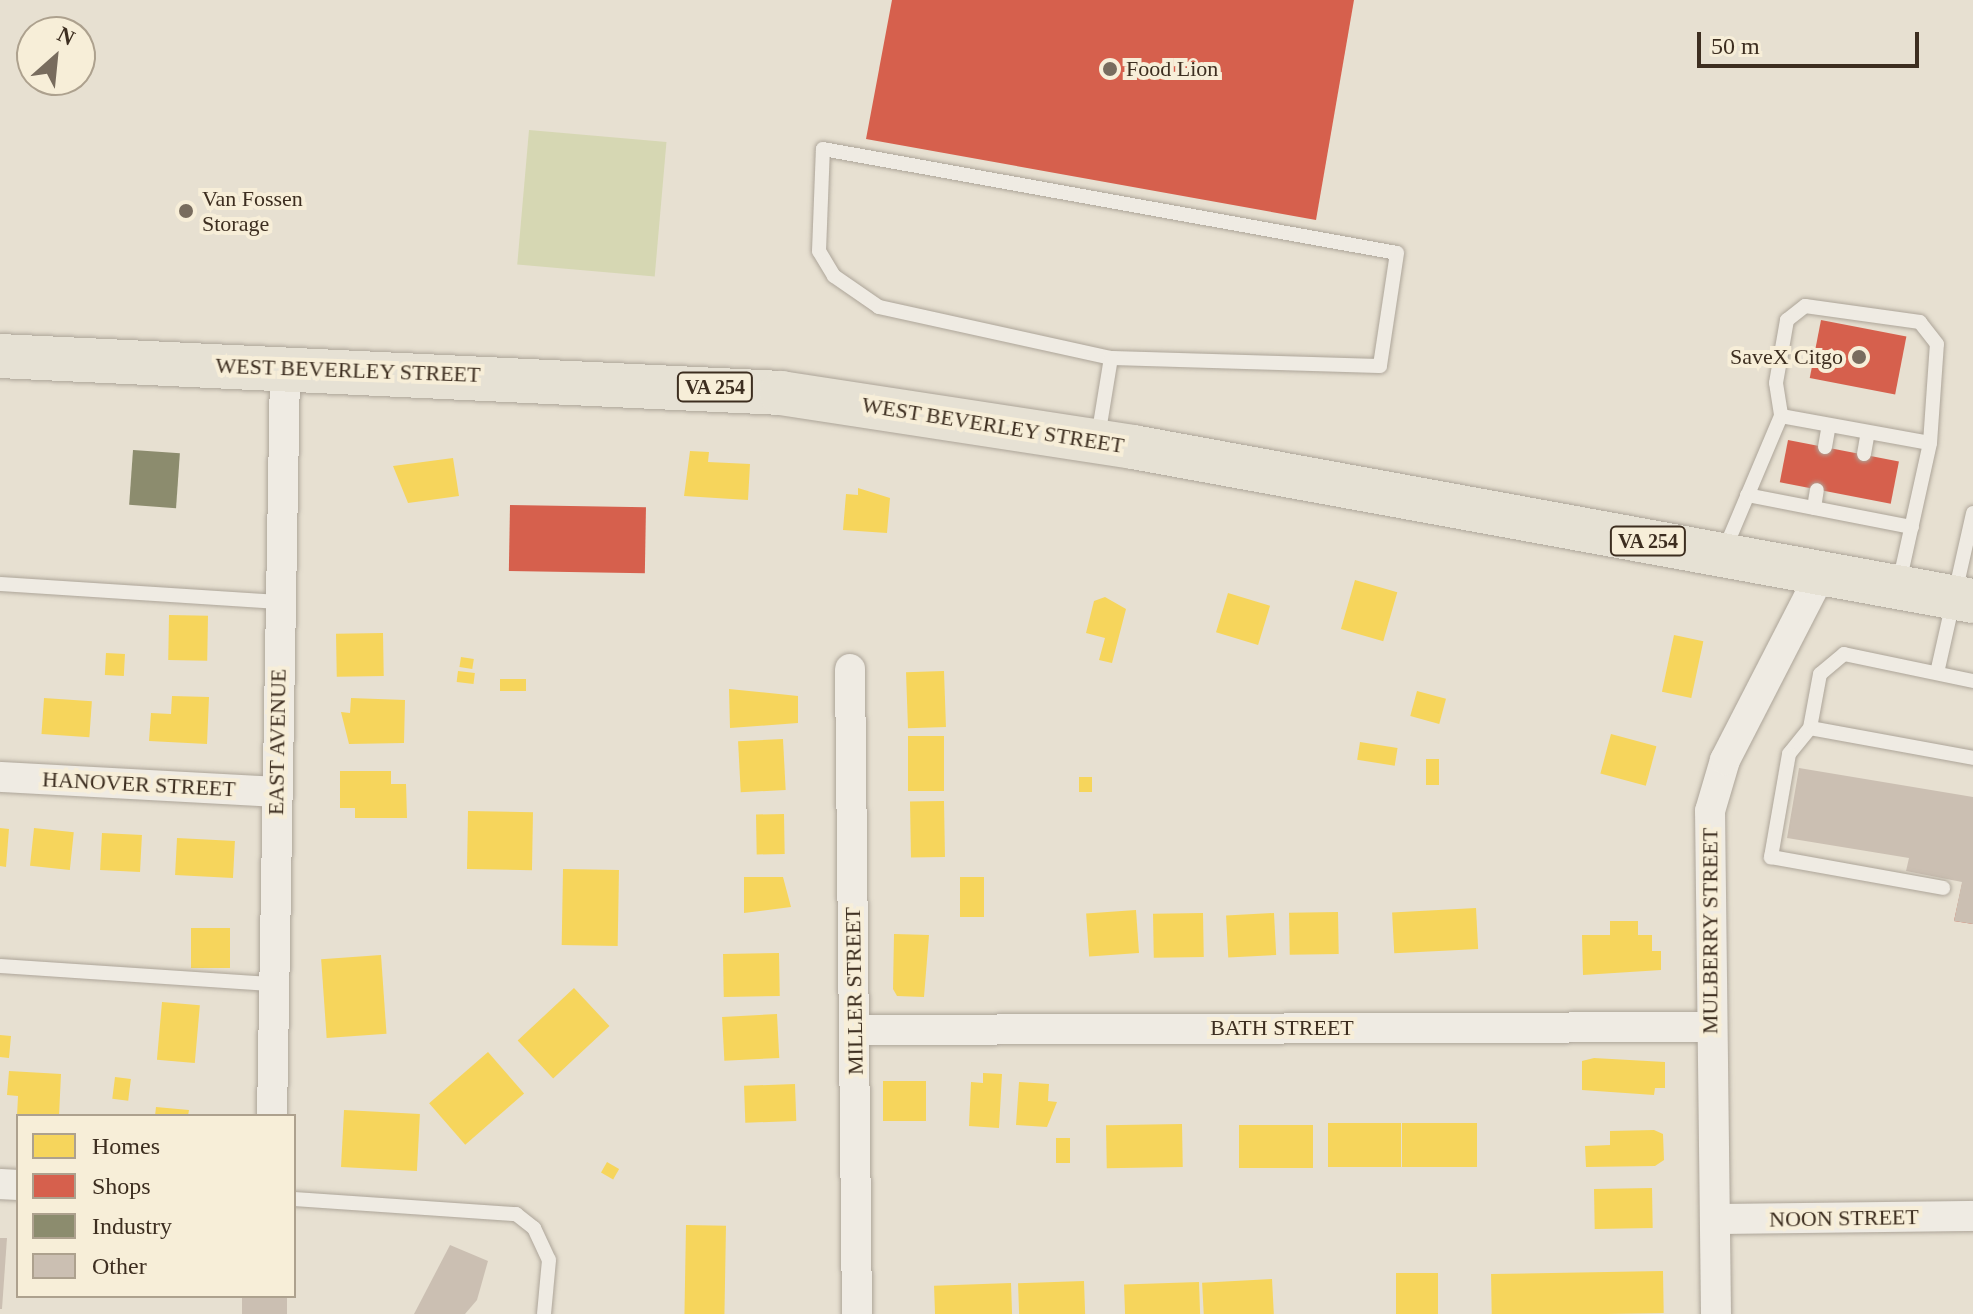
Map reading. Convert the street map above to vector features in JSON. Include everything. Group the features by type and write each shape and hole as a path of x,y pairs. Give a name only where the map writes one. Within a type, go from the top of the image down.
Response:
{"main road":[{"name":"WEST BEVERLEY STREET","path":"0,356 741,390 1097,440 1962,599"}],"street":[{"name":"EAST AVENUE","path":"272,1114 285,368"},
{"name":"MULBERRY STREET","path":"1716,1314 1710,1027 1713,796 1821,573"},
{"name":"MILLER STREET","path":"850,669 857,1314"},
{"name":"HANOVER STREET","path":"0,777 277,792"},
{"name":"BATH STREET","path":"855,1030 1710,1027"},
{"name":"NOON STREET","path":"1715,1219 1973,1216"}],"lane":[{"path":"823,149 1397,253 1380,366 1111,358 879,307 834,276 819,251 823,149"},
{"path":"1722,555 1781,416 1776,383 1787,320 1805,306 1920,322 1937,344 1930,443 1898,587"},
{"path":"1097,440 1111,358"},
{"path":"1781,416 1930,443"},
{"path":"1825,447 1829,425"},
{"path":"1864,454 1868,432"},
{"path":"1814,508 1817,490"},
{"path":"1747,495 1912,527"},
{"path":"1853,515 1856,498"},
{"path":"1937,673 1962,599 1973,513"},
{"path":"0,584 279,602"},
{"path":"1943,888 1771,857 1789,754 1810,728 1820,674 1844,654 1973,681"},
{"path":"1810,728 1973,758"},
{"path":"0,966 274,984"},
{"path":"296,1199 516,1214 534,1228 549,1260 544,1314"}],"green space":[{"path":"529,130 666,142 655,277 517,264"}],"building: Homes":[{"path":"690,451 709,452 708,462 750,464 748,500 684,496"},
{"path":"453,458 459,496 408,503 393,466"},
{"path":"858,488 890,498 887,533 843,530 846,494 858,495"},
{"path":"1355,580 1397,592 1383,641 1341,629"},
{"path":"1228,593 1270,606 1258,645 1216,632"},
{"path":"1105,597 1126,609 1112,663 1099,660 1105,638 1086,633 1094,601"},
{"path":"169,615 208,616 207,661 168,660"},
{"path":"383,633 384,676 337,677 336,634"},
{"path":"1674,635 1703,641 1691,698 1662,692"},
{"path":"106,653 125,654 124,676 105,675"},
{"path":"461,657 474,659 472,669 459,667"},
{"path":"458,671 475,673 474,684 457,682"},
{"path":"944,671 946,727 908,728 906,672"},
{"path":"500,679 526,679 526,691 500,691"},
{"path":"729,689 798,696 798,723 730,728"},
{"path":"1417,691 1446,699 1439,724 1410,716"},
{"path":"172,696 209,697 207,744 149,741 151,713 171,714"},
{"path":"44,698 92,701 89,737 41,734"},
{"path":"351,698 405,700 404,743 349,744 341,712 350,713"},
{"path":"1611,734 1656,746 1646,786 1600,774"},
{"path":"908,736 944,736 944,791 908,791"},
{"path":"783,739 786,790 741,792 738,741"},
{"path":"1360,742 1398,748 1395,766 1357,760"},
{"path":"1426,759 1439,759 1439,785 1426,785"},
{"path":"340,771 391,771 391,784 406,784 407,818 355,818 355,808 340,808"},
{"path":"1079,777 1092,777 1092,792 1079,792"},
{"path":"944,801 945,857 911,858 910,802"},
{"path":"468,811 533,812 532,870 467,869"},
{"path":"756,814 784,814 785,854 757,854"},
{"path":"0,828 9,829 6,867 0,866"},
{"path":"34,828 74,832 70,870 30,866"},
{"path":"102,833 142,835 140,872 100,870"},
{"path":"177,838 235,841 233,878 175,875"},
{"path":"563,869 619,870 618,946 562,945"},
{"path":"744,877 783,877 791,907 744,913"},
{"path":"960,877 984,877 984,917 960,917"},
{"path":"1476,908 1478,949 1394,953 1392,912"},
{"path":"1136,910 1139,953 1089,956 1086,913"},
{"path":"1338,912 1339,954 1290,955 1289,913"},
{"path":"1203,913 1204,957 1154,958 1153,914"},
{"path":"1274,913 1276,955 1228,957 1226,916"},
{"path":"1610,921 1638,921 1638,935 1652,935 1652,951 1661,951 1661,970 1583,975 1582,935 1610,935"},
{"path":"191,928 230,928 230,968 191,968"},
{"path":"894,934 929,935 924,997 897,996 893,989"},
{"path":"779,953 780,996 724,997 723,954"},
{"path":"381,955 387,1034 327,1038 321,959"},
{"path":"574,988 609,1026 553,1079 518,1041"},
{"path":"162,1002 200,1005 195,1063 157,1060"},
{"path":"777,1014 779,1058 724,1061 722,1017"},
{"path":"0,1035 11,1036 9,1058 0,1057"},
{"path":"488,1052 524,1094 465,1145 429,1103"},
{"path":"1594,1058 1665,1062 1665,1088 1655,1088 1654,1095 1582,1090 1582,1061"},
{"path":"9,1071 61,1074 59,1114 17,1114 18,1096 7,1095"},
{"path":"983,1073 1002,1074 999,1128 969,1126 971,1082 983,1083"},
{"path":"115,1077 131,1079 128,1101 112,1099"},
{"path":"883,1081 926,1081 926,1121 883,1121"},
{"path":"1019,1082 1049,1084 1048,1101 1057,1102 1047,1127 1016,1125"},
{"path":"795,1084 796,1121 745,1123 744,1086"},
{"path":"156,1107 189,1110 188,1114 155,1114"},
{"path":"344,1110 420,1114 417,1171 341,1167"},
{"path":"1328,1123 1401,1123 1401,1167 1328,1167"},
{"path":"1328,1123 1401,1123 1401,1167 1328,1167"},
{"path":"1182,1124 1183,1167 1107,1168 1106,1125"},
{"path":"1239,1125 1313,1125 1313,1168 1239,1168"},
{"path":"1654,1130 1663,1134 1664,1160 1655,1166 1586,1167 1585,1146 1610,1145 1610,1131"},
{"path":"1056,1138 1070,1138 1070,1163 1056,1163"},
{"path":"607,1162 619,1169 613,1179 601,1172"},
{"path":"1652,1188 1653,1228 1595,1229 1594,1189"},
{"path":"686,1225 726,1226 724,1314 684,1314"},
{"path":"1663,1271 1664,1313 1492,1314 1491,1274"},
{"path":"1396,1273 1438,1273 1438,1314 1396,1314"},
{"path":"1272,1279 1274,1314 1204,1314 1202,1283"},
{"path":"1084,1281 1085,1314 1019,1314 1018,1283"},
{"path":"1199,1282 1200,1314 1125,1314 1124,1285"},
{"path":"1011,1283 1012,1314 935,1314 934,1286"}],"building: Shops":[{"name":"Food Lion","path":"892,0 1354,0 1316,220 866,139"},
{"name":"SaveX Citgo","path":"1821,320 1906,337 1895,395 1810,378"},
{"path":"1788,440 1899,462 1891,504 1780,482"},
{"path":"510,505 646,507 645,573 509,571"},
{"path":"1973,834 1973,924 1954,921"}],"building: Industry":[{"path":"133,450 180,453 176,508 129,505"}],"building: Other":[{"path":"1799,768 1973,797 1973,924 1954,921 1962,882 1906,871 1909,858 1787,838"},
{"path":"0,1238 7,1238 2,1309 0,1309"},
{"path":"450,1245 488,1261 477,1300 465,1314 414,1314"},
{"path":"242,1298 287,1298 287,1314 242,1314"}],"place":[{"name":"Food Lion","path":"1110,69"},
{"name":"Van Fossen Storage","path":"186,211"},
{"name":"SaveX Citgo","path":"1859,357"}]}
